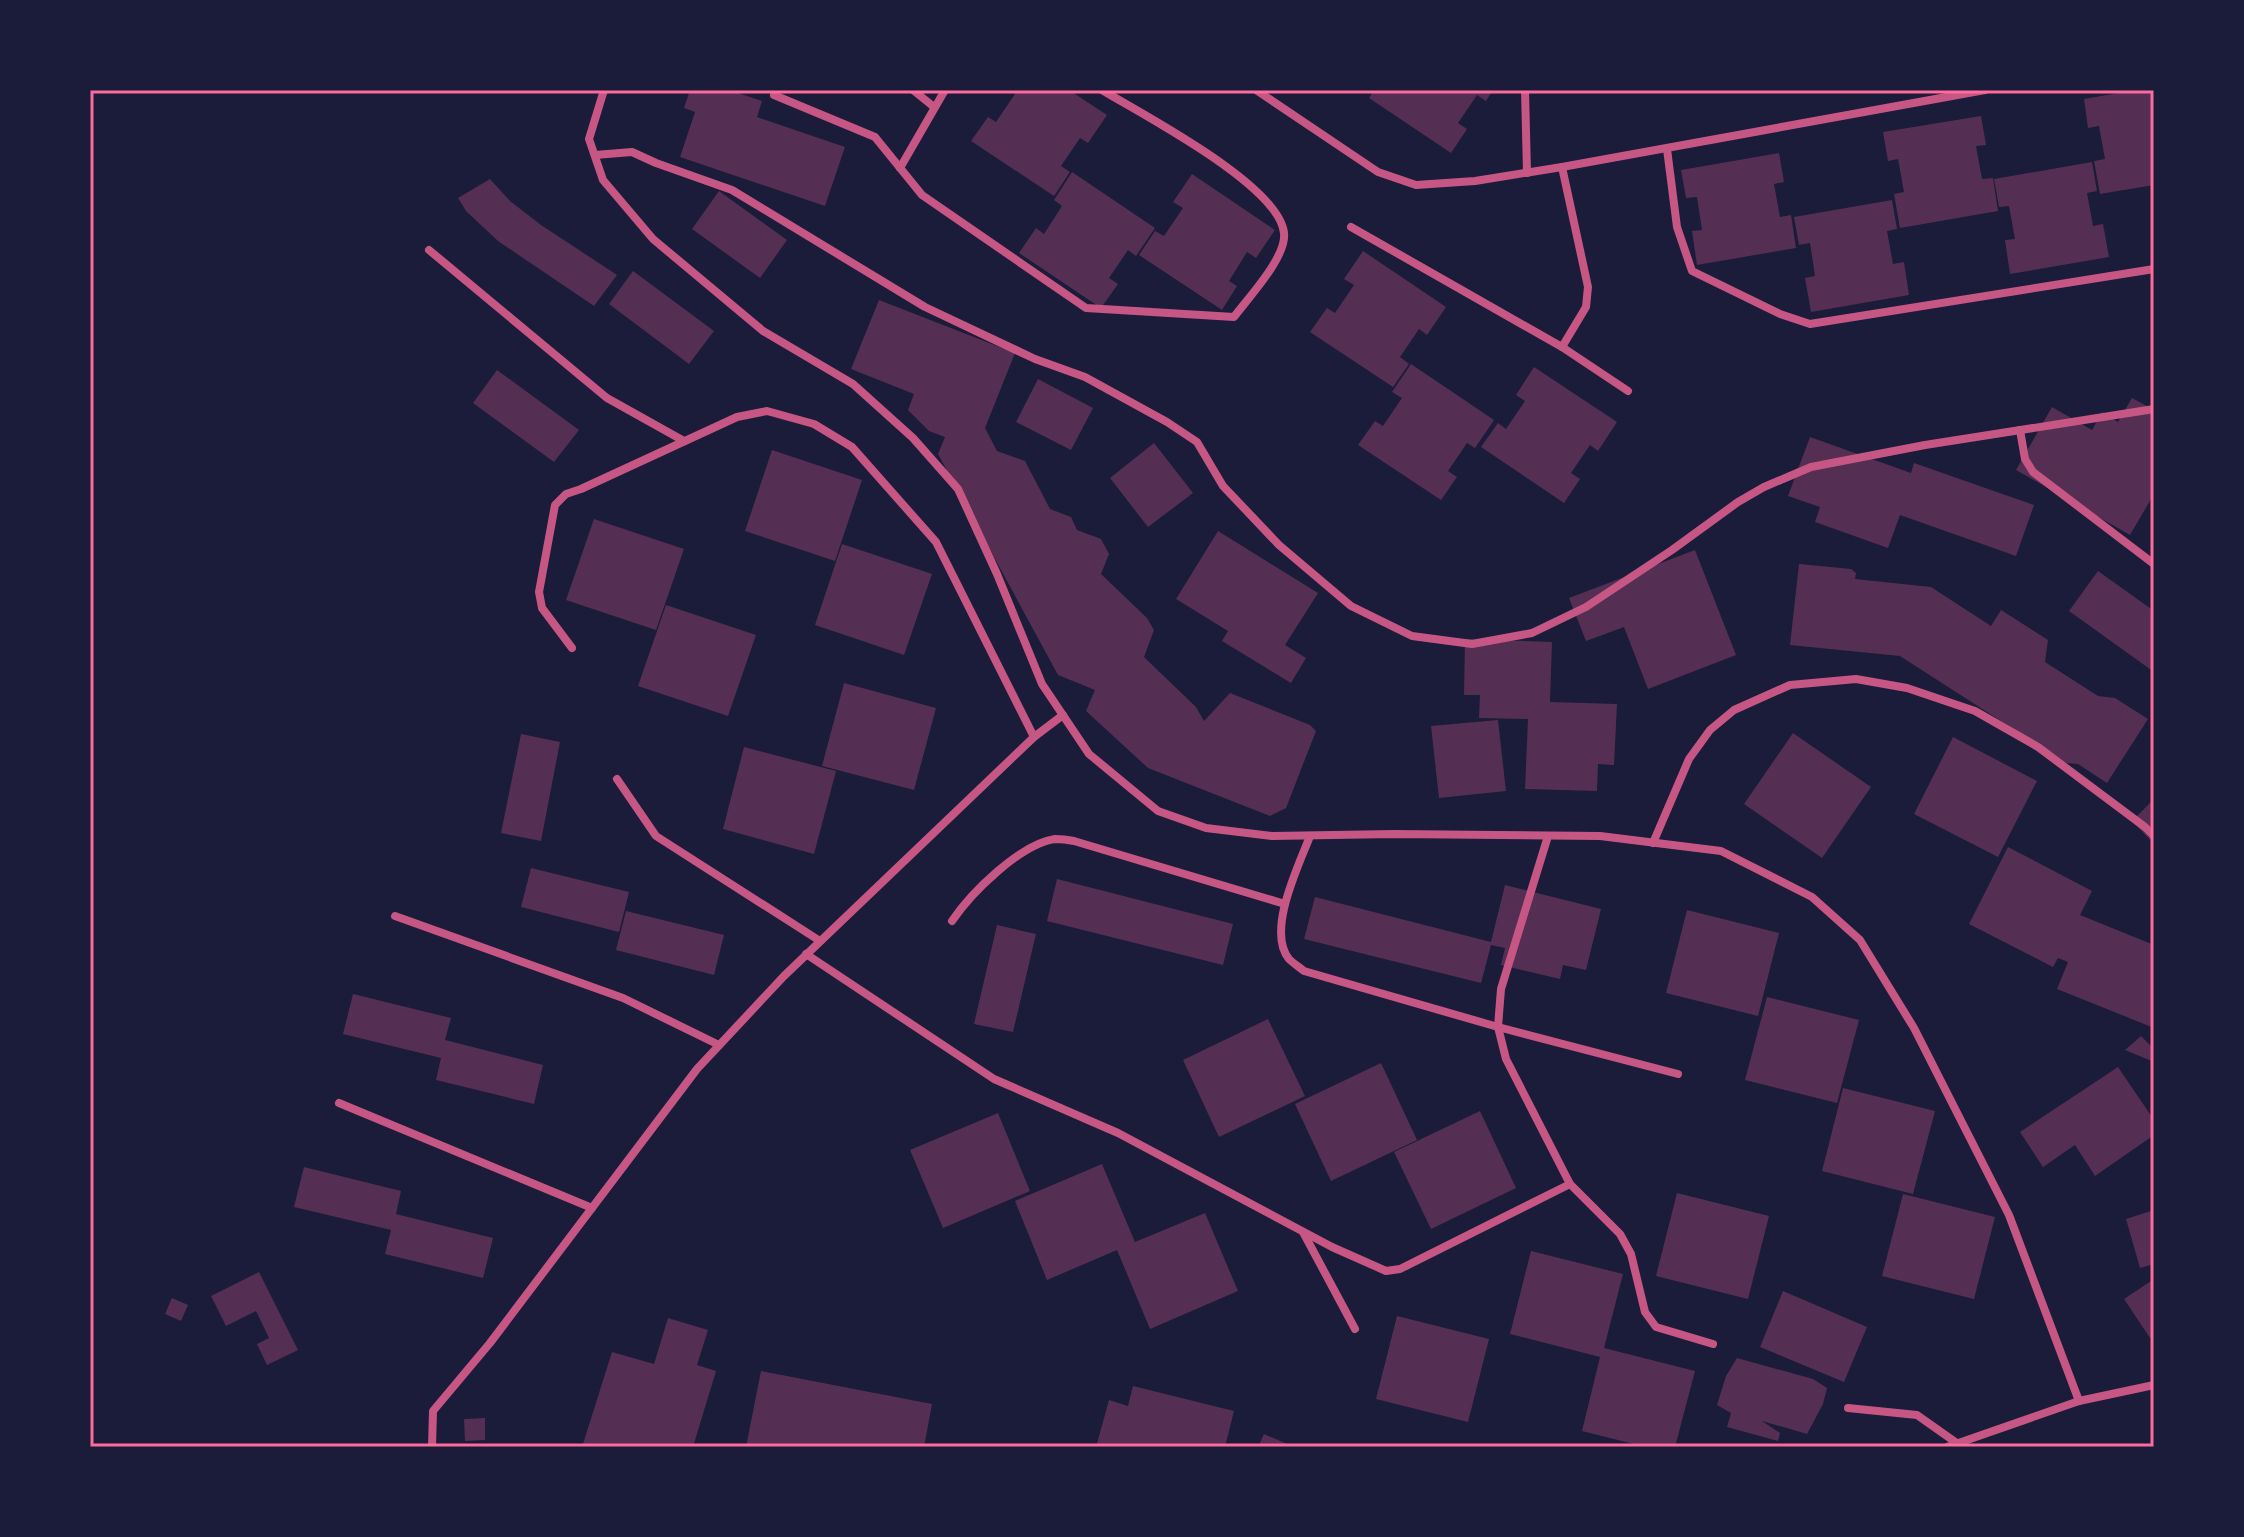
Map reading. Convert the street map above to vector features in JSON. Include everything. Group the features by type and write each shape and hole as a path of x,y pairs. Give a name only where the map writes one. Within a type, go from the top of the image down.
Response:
{"street":[{"path":"604,90 589,139 603,180 653,239 763,331 853,384 913,438 958,489 1042,684 1089,754 1158,811 1206,828 1272,836 1600,836 1721,851 1812,897 1860,940 1914,1028 2009,1215 2079,1401"},
{"path":"776,90 774,95 875,137 922,195 1086,308 1234,317 1278,258 1284,234 1276,214 1243,178 1102,90"},
{"path":"913,90 934,107"},
{"path":"900,168 945,90"},
{"path":"1256,90 1378,172 1416,185 1527,173 1985,90"},
{"path":"1525,90 1527,173"},
{"path":"1667,149 1677,227 1692,271 1780,314 1810,324 2154,269"},
{"path":"595,155 632,152 732,190 925,307 1035,359 1085,377 1167,422 1197,442 1223,486 1279,545 1351,606 1412,636 1472,644 1532,633 1586,607 1764,487 1811,467 2154,409"},
{"path":"1562,167 1588,287 1586,307 1562,347"},
{"path":"1351,227 1562,347 1628,391"},
{"path":"429,250 607,398 684,441"},
{"path":"572,648 542,608 539,592 555,505 566,494 737,417 767,411 814,424 852,447 936,542 1034,737"},
{"path":"2020,430 2025,459 2033,472 2154,564"},
{"path":"1653,843 1689,759 1710,730 1734,710 1790,685 1856,679 1907,688 1975,711 2038,747 2154,836"},
{"path":"432,1447 433,1411 490,1343 697,1069 806,954 1034,737 1063,715"},
{"path":"617,779 656,836 820,941"},
{"path":"1310,836 1285,904 1280,936 1288,958 1304,971 1498,1027 1678,1074"},
{"path":"1548,836 1501,989 1498,1027 1506,1059 1570,1184 1620,1234 1631,1254 1645,1312 1656,1327 1713,1344"},
{"path":"952,921 967,899 988,879 1029,850 1055,839 1074,841 1285,904"},
{"path":"395,916 623,998 719,1045"},
{"path":"806,954 994,1079 1118,1133 1303,1232 1386,1271 1400,1269 1570,1184"},
{"path":"339,1103 592,1208"},
{"path":"1303,1232 1355,1329"},
{"path":"1947,1447 2079,1401 2154,1385"},
{"path":"1848,1408 1917,1415 1960,1445"}],"building":[{"path":"690,90 729,90 762,101 757,117 845,147 825,206 680,157 695,112 684,108"},
{"path":"1009,90 1069,90 1107,115 1088,143 1080,138 1061,166 1070,172 1054,196 971,141 988,117 996,122 1015,94"},
{"path":"1374,90 1493,90 1486,101 1477,95 1458,123 1467,129 1451,153 1369,98"},
{"path":"2154,90 2154,185 2100,194 2094,161 2105,159 2099,126 2088,128 2084,99"},
{"path":"1981,116 1986,145 1976,146 1982,179 1993,178 1998,211 1900,228 1894,194 1904,192 1898,159 1888,161 1883,132"},
{"path":"1779,153 1784,182 1774,184 1780,217 1791,215 1796,248 1697,265 1692,231 1702,230 1697,197 1686,198 1681,170"},
{"path":"2092,162 2097,191 2087,193 2093,226 2103,224 2109,257 2010,274 2005,240 2015,239 2009,206 1999,207 1994,179"},
{"path":"1072,172 1155,228 1136,256 1128,250 1109,278 1118,284 1101,308 1019,253 1036,228 1044,234 1062,206 1054,200"},
{"path":"1192,174 1275,230 1256,258 1247,252 1229,281 1237,286 1222,310 1139,255 1155,231 1164,236 1183,208 1173,202"},
{"path":"490,179 510,201 541,225 617,275 594,306 498,241 466,211 458,198"},
{"path":"719,191 787,240 760,278 692,229"},
{"path":"1892,200 1897,229 1887,231 1893,264 1904,262 1909,295 1811,312 1805,278 1815,276 1810,243 1799,245 1794,217"},
{"path":"1363,251 1446,307 1427,335 1419,329 1400,357 1409,364 1393,387 1310,332 1327,308 1335,313 1354,285 1344,279"},
{"path":"633,271 714,331 689,364 609,304"},
{"path":"879,300 1015,353 985,428 997,451 1025,461 1050,509 1071,517 1077,530 1101,539 1109,554 1101,574 1147,618 1154,630 1144,657 1196,707 1204,721 1230,693 1310,725 1316,731 1286,808 1270,816 1148,768 1086,711 1095,690 1058,675 938,454 945,437 929,431 908,410 914,394 851,369"},
{"path":"1411,364 1494,420 1475,448 1467,443 1448,471 1457,477 1441,500 1358,445 1375,421 1383,426 1402,398 1392,392"},
{"path":"1534,367 1617,422 1598,451 1590,445 1571,473 1580,479 1564,503 1481,447 1498,423 1506,429 1525,401 1516,395"},
{"path":"497,370 579,430 554,462 473,403"},
{"path":"1038,379 1093,408 1071,450 1016,422"},
{"path":"2132,398 2154,410 2154,494 2130,535 2016,470 2052,407 2092,430 2102,412 2118,422"},
{"path":"1810,437 1911,473 1914,463 2034,505 2016,556 1900,515 1888,548 1815,522 1820,507 1788,496"},
{"path":"1154,443 1193,493 1148,527 1110,478"},
{"path":"772,450 862,480 835,561 745,531"},
{"path":"594,519 684,549 656,630 566,600"},
{"path":"1218,531 1318,593 1285,645 1306,658 1291,683 1222,641 1228,631 1176,599"},
{"path":"842,544 932,574 904,655 815,625"},
{"path":"1695,550 1736,655 1648,689 1624,627 1586,641 1569,598"},
{"path":"1799,564 1851,569 1856,573 1855,579 1931,587 1991,626 2001,610 2048,640 2045,662 2098,696 2115,698 2148,719 2107,783 2078,764 2066,763 1900,656 1790,645"},
{"path":"2098,571 2154,611 2154,672 2069,611"},
{"path":"666,605 756,635 728,716 638,686"},
{"path":"1465,639 1552,642 1550,702 1617,704 1614,765 1598,764 1597,791 1525,789 1528,719 1479,718 1480,695 1464,695"},
{"path":"844,683 936,708 914,790 822,766"},
{"path":"1498,720 1506,791 1439,798 1431,726"},
{"path":"1793,733 1871,787 1822,858 1744,804"},
{"path":"521,734 560,742 541,841 501,833"},
{"path":"1953,737 2037,781 1998,857 1914,814"},
{"path":"744,747 836,771 814,854 723,829"},
{"path":"2154,799 2154,844 2132,821"},
{"path":"2008,847 2092,891 2080,915 2154,945 2154,1028 2057,989 2068,962 2058,958 2053,967 1969,924"},
{"path":"531,868 629,892 619,932 521,907"},
{"path":"1057,879 1233,924 1223,965 1047,921"},
{"path":"1505,885 1601,909 1586,970 1563,965 1560,979 1501,965 1505,948 1491,945 1481,983 1304,939 1315,897 1491,942"},
{"path":"1687,910 1779,933 1758,1016 1666,993"},
{"path":"626,911 724,935 714,975 616,950"},
{"path":"997,925 1036,934 1013,1032 974,1024"},
{"path":"353,994 451,1018 445,1040 543,1065 534,1104 436,1080 441,1058 343,1034"},
{"path":"1767,997 1859,1020 1837,1103 1745,1080"},
{"path":"1268,1019 1305,1096 1219,1137 1183,1060"},
{"path":"2141,1036 2151,1046 2154,1043 2154,1062 2125,1050"},
{"path":"1381,1063 1417,1140 1331,1181 1295,1104"},
{"path":"2118,1067 2154,1120 2154,1135 2095,1176 2075,1145 2043,1167 2020,1132"},
{"path":"1843,1088 1935,1111 1913,1194 1822,1171"},
{"path":"1480,1111 1516,1188 1431,1229 1394,1152"},
{"path":"998,1113 1030,1191 943,1228 910,1150"},
{"path":"1102,1164 1135,1242 1205,1213 1238,1291 1150,1329 1117,1250 1047,1280 1015,1201"},
{"path":"304,1167 401,1191 396,1214 493,1238 483,1278 385,1254 391,1230 294,1207"},
{"path":"1677,1193 1769,1216 1748,1299 1656,1276"},
{"path":"1903,1194 1995,1217 1974,1299 1882,1276"},
{"path":"2154,1210 2154,1264 2140,1268 2126,1219"},
{"path":"1531,1251 1623,1274 1604,1348 1695,1371 1675,1447 1646,1447 1582,1431 1600,1357 1510,1334"},
{"path":"259,1272 298,1350 267,1365 257,1344 269,1338 256,1311 226,1326 211,1296"},
{"path":"2154,1279 2154,1335 2150,1338 2124,1299"},
{"path":"1783,1291 1867,1327 1844,1382 1760,1347"},
{"path":"172,1298 188,1305 181,1321 165,1314"},
{"path":"1397,1316 1489,1339 1468,1422 1376,1399"},
{"path":"668,1318 708,1330 697,1365 716,1371 693,1447 582,1447 612,1352 654,1364"},
{"path":"1737,1358 1813,1379 1827,1388 1823,1404 1807,1434 1762,1421 1780,1433 1778,1441 1727,1427 1731,1413 1717,1405 1726,1376"},
{"path":"761,1371 932,1404 924,1447 746,1447"},
{"path":"1133,1386 1234,1411 1225,1447 1096,1447 1109,1400 1128,1406"},
{"path":"485,1418 485,1440 465,1441 464,1419"},
{"path":"1264,1434 1294,1447 1258,1447"}]}
